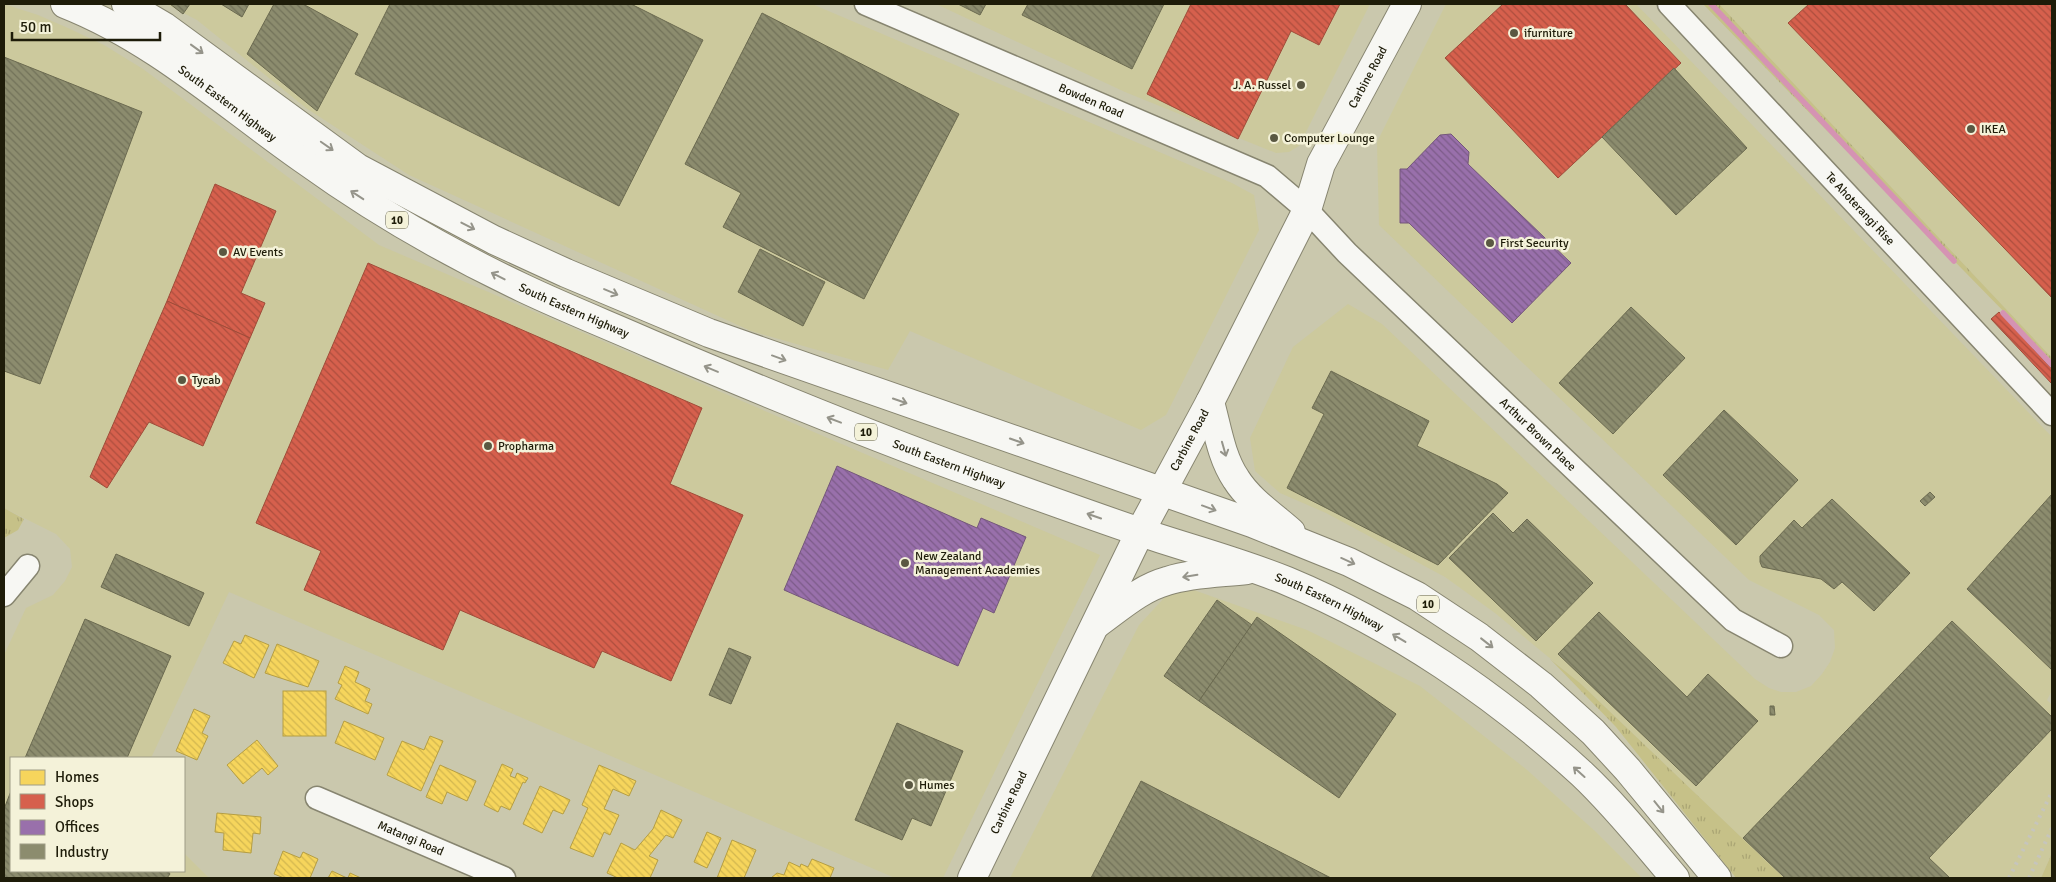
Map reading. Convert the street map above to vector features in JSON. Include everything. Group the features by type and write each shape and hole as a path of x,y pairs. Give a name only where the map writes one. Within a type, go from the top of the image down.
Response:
{"main road":[{"name":"South Eastern Highway","path":"65,4 122,30 167,59 309,164 395,220 463,259 526,290 807,409 978,474 1140,532 1256,569 1335,604 1398,637 1441,664 1524,724 1584,777 1614,807 1675,878"},
{"name":"South Eastern Highway","path":"126,4 173,32 358,168 503,244 566,273 709,333 821,374 1163,491 1302,543 1350,562 1417,596 1480,637 1541,685 1593,732 1628,770 1709,868"},
{"name":"Carbine Road","path":"972,878 1140,532 1210,402 1307,210 1321,164 1407,4"},
{"path":"1210,402 1227,461 1236,479 1249,495 1302,543"},
{"path":"1096,625 1147,589 1166,581 1188,576 1256,569"}],"street":[{"name":"Bowden Road","path":"866,4 1267,176 1307,210"},
{"name":"Te Ahoterangi Rise","path":"1669,4 2052,414"},
{"name":"Arthur Brown Place","path":"1307,210 1347,253 1733,620 1781,646"},
{"path":"4,595 28,566"},
{"name":"Matangi Road","path":"318,798 504,878"}],"shaded area":[{"path":"4,4 38,15 68,28 104,45 143,69 379,245 1100,555 943,878 895,878 229,592 151,757 10,757 10,872 185,872 185,854 209,878 4,878 4,655 26,608 53,595 65,581 72,567 70,549 56,534 4,508"},
{"path":"166,4 812,4 1232,183 1254,195 1259,230 1166,415 1141,430 910,331 888,370 751,331 409,175 306,108 197,20"},
{"path":"936,4 1370,4 1299,146 1289,152 1276,153 1125,92"},
{"path":"1446,4 1636,4 2052,437 2052,690 2047,700 2052,705 2052,853 2041,878 1784,878 1580,683 1495,613 1445,577 1326,513 1280,493 1255,471 1250,438 1293,347 1348,304 1382,324 1755,679 1769,688 1781,692 1796,692 1811,686 1830,662 1835,648 1834,630 1819,615 1749,580 1379,225 1377,142"},
{"name":"IKEA","path":"1719,4 2052,4 2052,358"},
{"path":"1188,588 1307,630 1420,686 1526,769 1596,832 1642,878 1010,878 1139,625 1165,597"}],"green space":[{"path":"1703,4 1719,4 2052,358 2052,361"},
{"path":"4,508 24,519 18,530 4,538"},
{"path":"1550,659 1580,683 1784,878 1736,878 1616,727"},
{"path":"2052,853 2052,878 2041,878"}],"building: Homes":[{"path":"245,635 269,645 254,678 223,663 234,641 241,644"},
{"path":"277,644 319,661 308,687 265,673"},
{"path":"345,666 359,672 355,682 370,689 365,701 372,704 368,714 335,699 342,685 338,683"},
{"path":"283,691 326,691 326,736 283,736"},
{"path":"194,709 210,716 202,733 208,736 197,760 176,751"},
{"path":"344,721 384,738 375,760 335,743"},
{"path":"430,736 443,741 421,791 387,775 402,741 424,750"},
{"path":"257,740 278,766 268,775 262,768 243,784 227,765"},
{"path":"502,764 513,769 510,776 515,778 517,773 528,778 525,783 523,782 510,810 501,806 498,812 484,805"},
{"path":"440,765 476,781 467,801 447,792 442,804 426,797"},
{"path":"599,765 636,781 629,796 613,789 604,809 619,815 610,835 604,832 593,857 570,848 588,808 582,805"},
{"path":"540,786 570,800 563,814 553,810 542,833 523,824"},
{"path":"661,810 682,820 673,838 666,835 649,856 658,860 650,878 618,878 607,873 621,843 635,850 653,829"},
{"path":"217,813 261,817 260,834 253,833 251,853 223,850 224,833 215,832"},
{"path":"707,832 721,838 707,868 694,862"},
{"path":"732,840 756,850 744,878 717,878"},
{"path":"283,851 300,858 303,852 318,859 310,878 284,878 274,874"},
{"path":"812,859 834,868 830,878 771,878 777,873 784,875 789,862 800,867 801,864 808,867"},
{"path":"332,871 347,878 328,878"},
{"path":"350,873 361,878 348,878"}],"building: Shops":[{"path":"1191,4 1340,4 1319,45 1291,31 1238,139 1147,94"},
{"path":"1503,4 1625,4 1681,63 1558,178 1445,58"},
{"name":"IKEA","path":"1809,4 2052,4 2052,298 1788,23"},
{"name":"AV Events","path":"215,184 276,211 241,293 265,303 250,338 167,301"},
{"name":"Propharma","path":"368,263 702,408 670,484 743,515 671,681 602,651 594,668 460,610 443,650 304,590 321,551 256,523"},
{"name":"Tycab","path":"167,301 250,338 203,446 149,422 107,488 90,477"},
{"path":"1999,312 2052,369 2052,384 1991,319"}],"building: Offices":[{"name":"First Security","path":"1451,134 1469,152 1468,164 1571,263 1512,323 1409,223 1400,223 1400,169 1407,169 1440,135"},
{"name":"New Zealand Management Academies","path":"837,466 977,528 981,518 1026,537 994,613 983,608 958,666 784,590"}],"building: Industry":[{"path":"170,4 190,4 183,14"},
{"path":"221,4 249,4 242,17"},
{"path":"274,4 303,4 358,34 317,111 247,54"},
{"path":"390,4 631,4 703,40 619,206 355,74"},
{"path":"958,4 986,4 980,15"},
{"path":"1028,4 1164,4 1132,69 1022,15"},
{"path":"762,13 959,114 864,299 723,227 741,193 685,164"},
{"path":"4,57 142,112 40,384 4,371"},
{"path":"1674,68 1747,148 1676,215 1602,137"},
{"path":"760,249 825,282 803,326 738,292"},
{"path":"1631,307 1685,358 1613,434 1559,383"},
{"path":"1331,371 1429,421 1417,446 1497,484 1508,493 1438,565 1287,488 1324,414 1312,408"},
{"path":"1724,410 1798,480 1736,545 1663,475"},
{"path":"1930,492 1935,497 1925,506 1920,501"},
{"path":"2052,494 2052,670 1967,589"},
{"path":"1832,499 1910,573 1874,611 1842,582 1834,589 1821,579 1762,567 1760,562 1760,556 1794,520 1802,528"},
{"path":"1493,513 1513,533 1527,519 1593,583 1536,641 1449,558"},
{"path":"116,554 204,593 189,626 101,587"},
{"path":"1217,600 1252,625 1199,701 1164,676"},
{"path":"1599,612 1687,697 1708,674 1758,721 1696,786 1558,654"},
{"path":"1257,617 1396,714 1339,798 1199,701"},
{"path":"85,619 171,656 127,757 25,757"},
{"path":"1952,621 2052,717 2052,729 1929,858 1950,878 1785,878 1743,838"},
{"path":"729,648 751,657 731,704 709,695"},
{"path":"1770,706 1774,706 1775,715 1770,715"},
{"name":"Humes","path":"897,723 963,751 931,826 912,818 902,840 855,820"},
{"path":"1141,781 1331,878 1091,878"},
{"path":"10,794 10,872 169,872 170,874 167,878 4,878 4,809"}],"waterway":[{"path":"1711,4 1954,261"},
{"path":"2003,313 2052,365"}],"railway":[{"path":"2009,878 2052,792"},
{"path":"2029,878 2052,828"}],"place":[{"name":"ifurniture","path":"1514,33"},
{"name":"J. A. Russel","path":"1301,85"},
{"name":"IKEA","path":"1971,129"},
{"name":"Computer Lounge","path":"1274,138"},
{"name":"First Security","path":"1490,243"},
{"name":"AV Events","path":"223,252"},
{"name":"Tycab","path":"182,380"},
{"name":"Propharma","path":"488,446"},
{"name":"New Zealand Management Academies","path":"905,563"},
{"name":"Humes","path":"909,785"}]}
